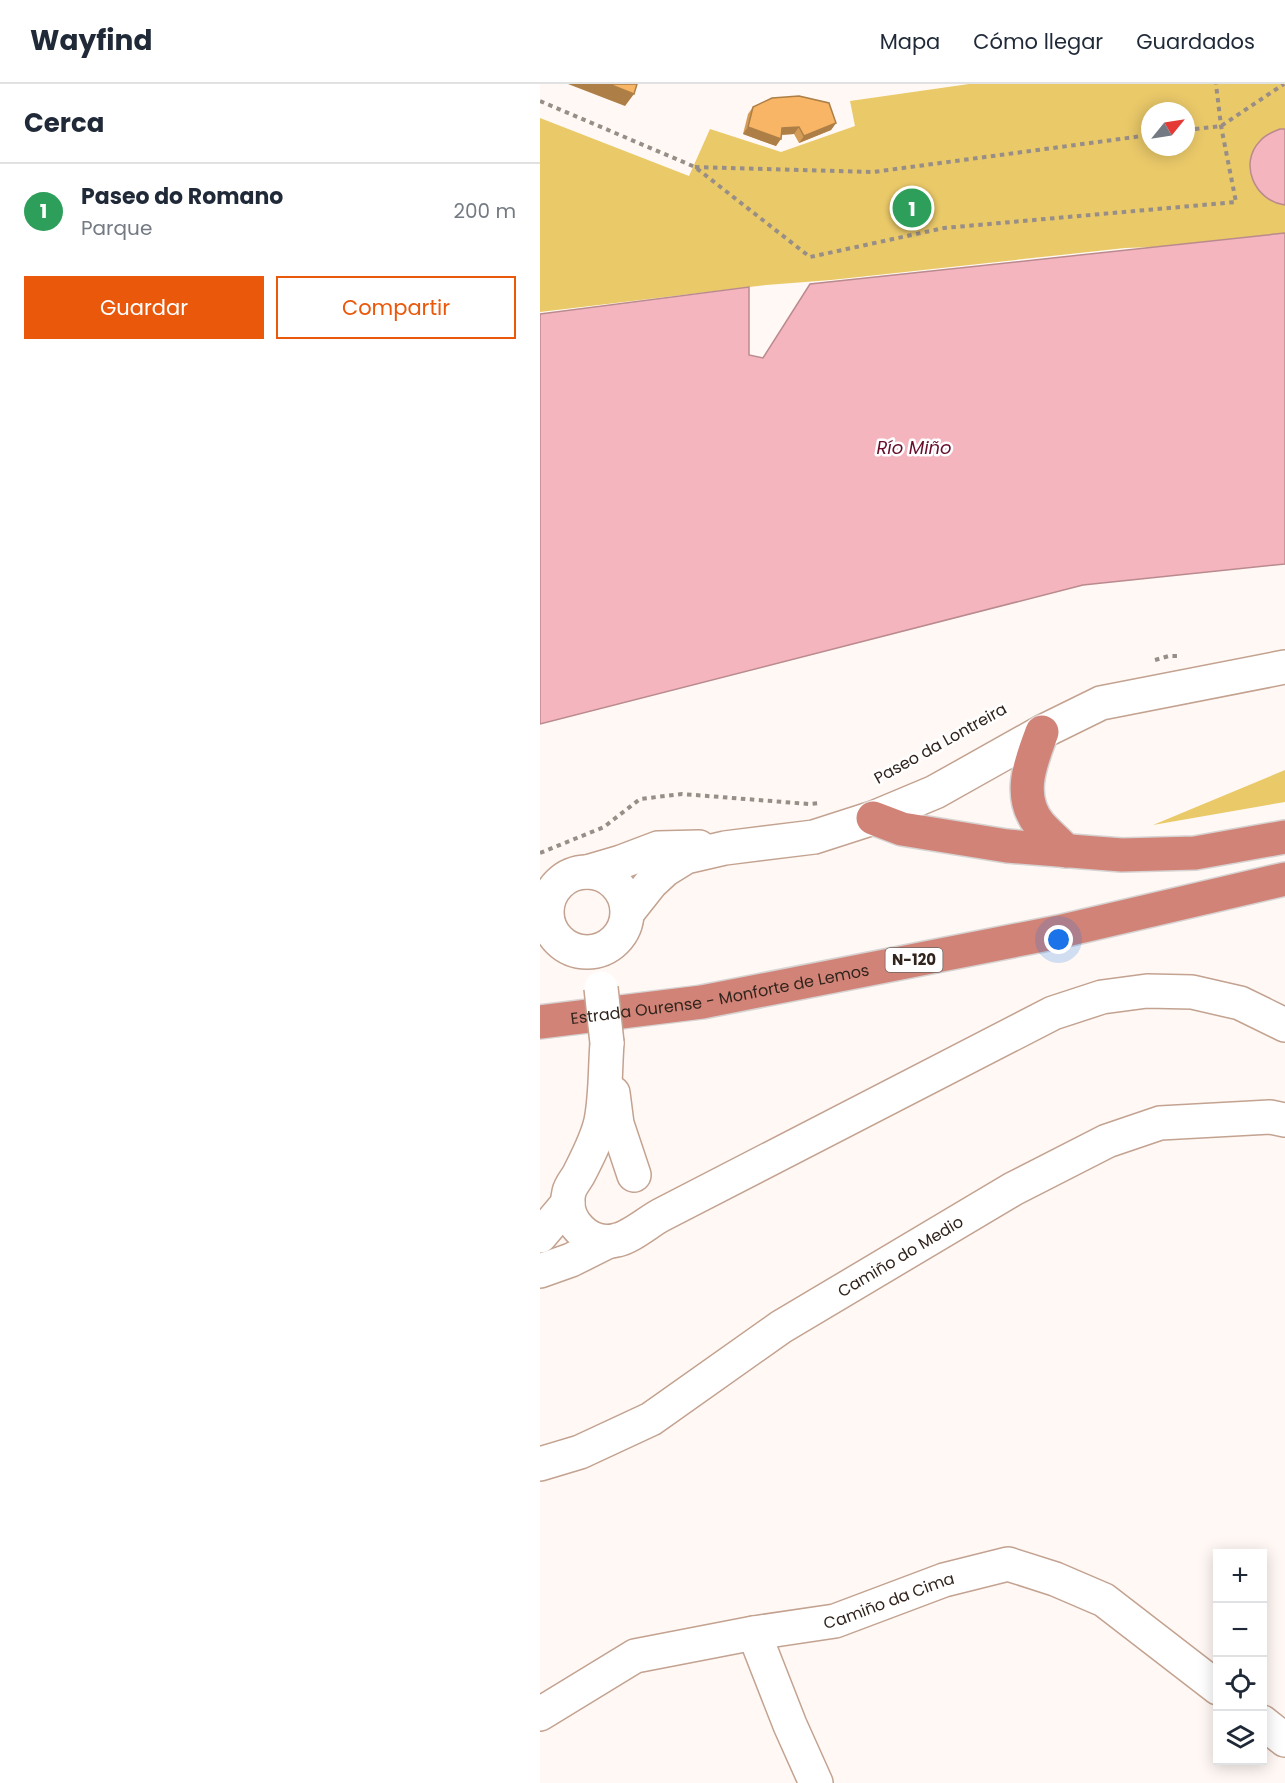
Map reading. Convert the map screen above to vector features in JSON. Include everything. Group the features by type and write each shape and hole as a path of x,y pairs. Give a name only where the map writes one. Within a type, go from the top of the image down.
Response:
{"highway":[{"path":"1042,732 1027,777 1029,804 1039,824 1066,851"},
{"path":"873,818 902,829 1007,846 1122,855 1195,854 1285,837"},
{"name":"Estrada Ourense - Monforte de Lemos","path":"540,1022 702,1002 1058,932 1285,879"}],"street":[{"path":"607,1043 601,1120 594,1144 573,1189 570,1215 575,1226 595,1240 621,1236 641,1221 645,1210 646,1199 617,1124 601,988 607,960 636,899 665,870 686,857 725,848 814,837 873,818 935,792 1042,732 1101,703 1285,667"},
{"path":"601,988 585,963 554,934 548,916 548,904 552,893 562,883 658,848 679,846 725,848"},
{"path":"554,934 584,952 596,951 607,947 622,926 626,899 615,884 600,874 562,883"},
{"path":"540,1271 571,1260 621,1236 1053,1013 1102,997 1147,991 1192,992 1240,1003 1285,1024"},
{"name":"Camiño do Medio","path":"540,1464 580,1452 651,1419 781,1327 1013,1189 1107,1141 1160,1123 1270,1117 1285,1120"},
{"path":"540,1236 589,1168 601,1164 613,1164 624,1168 638,1181 660,1191 680,1191 720,1184"},
{"name":"Camiño da Cima","path":"540,1714 635,1656 754,1633 835,1621 944,1580 1008,1564 1055,1579 1104,1600 1213,1684"},
{"path":"754,1633 790,1725 816,1783"},
{"path":"1267,1725 1285,1740"}],"path":[{"path":"540,101 694,167 810,257 944,228 1236,202 1221,126 1216,84"},
{"path":"1195,129 1221,126 1284,84"},
{"path":"694,167 873,172 1141,136"},
{"path":"1148,663 1169,656 1181,656"},
{"path":"540,853 604,827 640,799 682,794 809,804 830,801"}],"shaded area":[{"path":"969,84 1285,84 1285,240 1268,243 1125,248 766,285 540,312 540,118 689,176 710,129 781,152 855,126 850,101"},
{"path":"1285,770 1285,802 1153,825"}],"water":[{"path":"1280,129 1285,129 1285,205 1265,197 1253,180 1250,170 1250,160 1260,141"},
{"name":"Río Miño","path":"1285,233 1285,564 1083,585 540,724 540,314 749,287 749,355 763,358 810,284"}],"building":[{"path":"609,84 637,84 634,94"},
{"path":"799,96 829,103 836,123 804,136 799,127 782,128 781,139 748,127 753,107 772,98"}],"place":[{"name":"Paseo do Romano","path":"912,208"}]}
